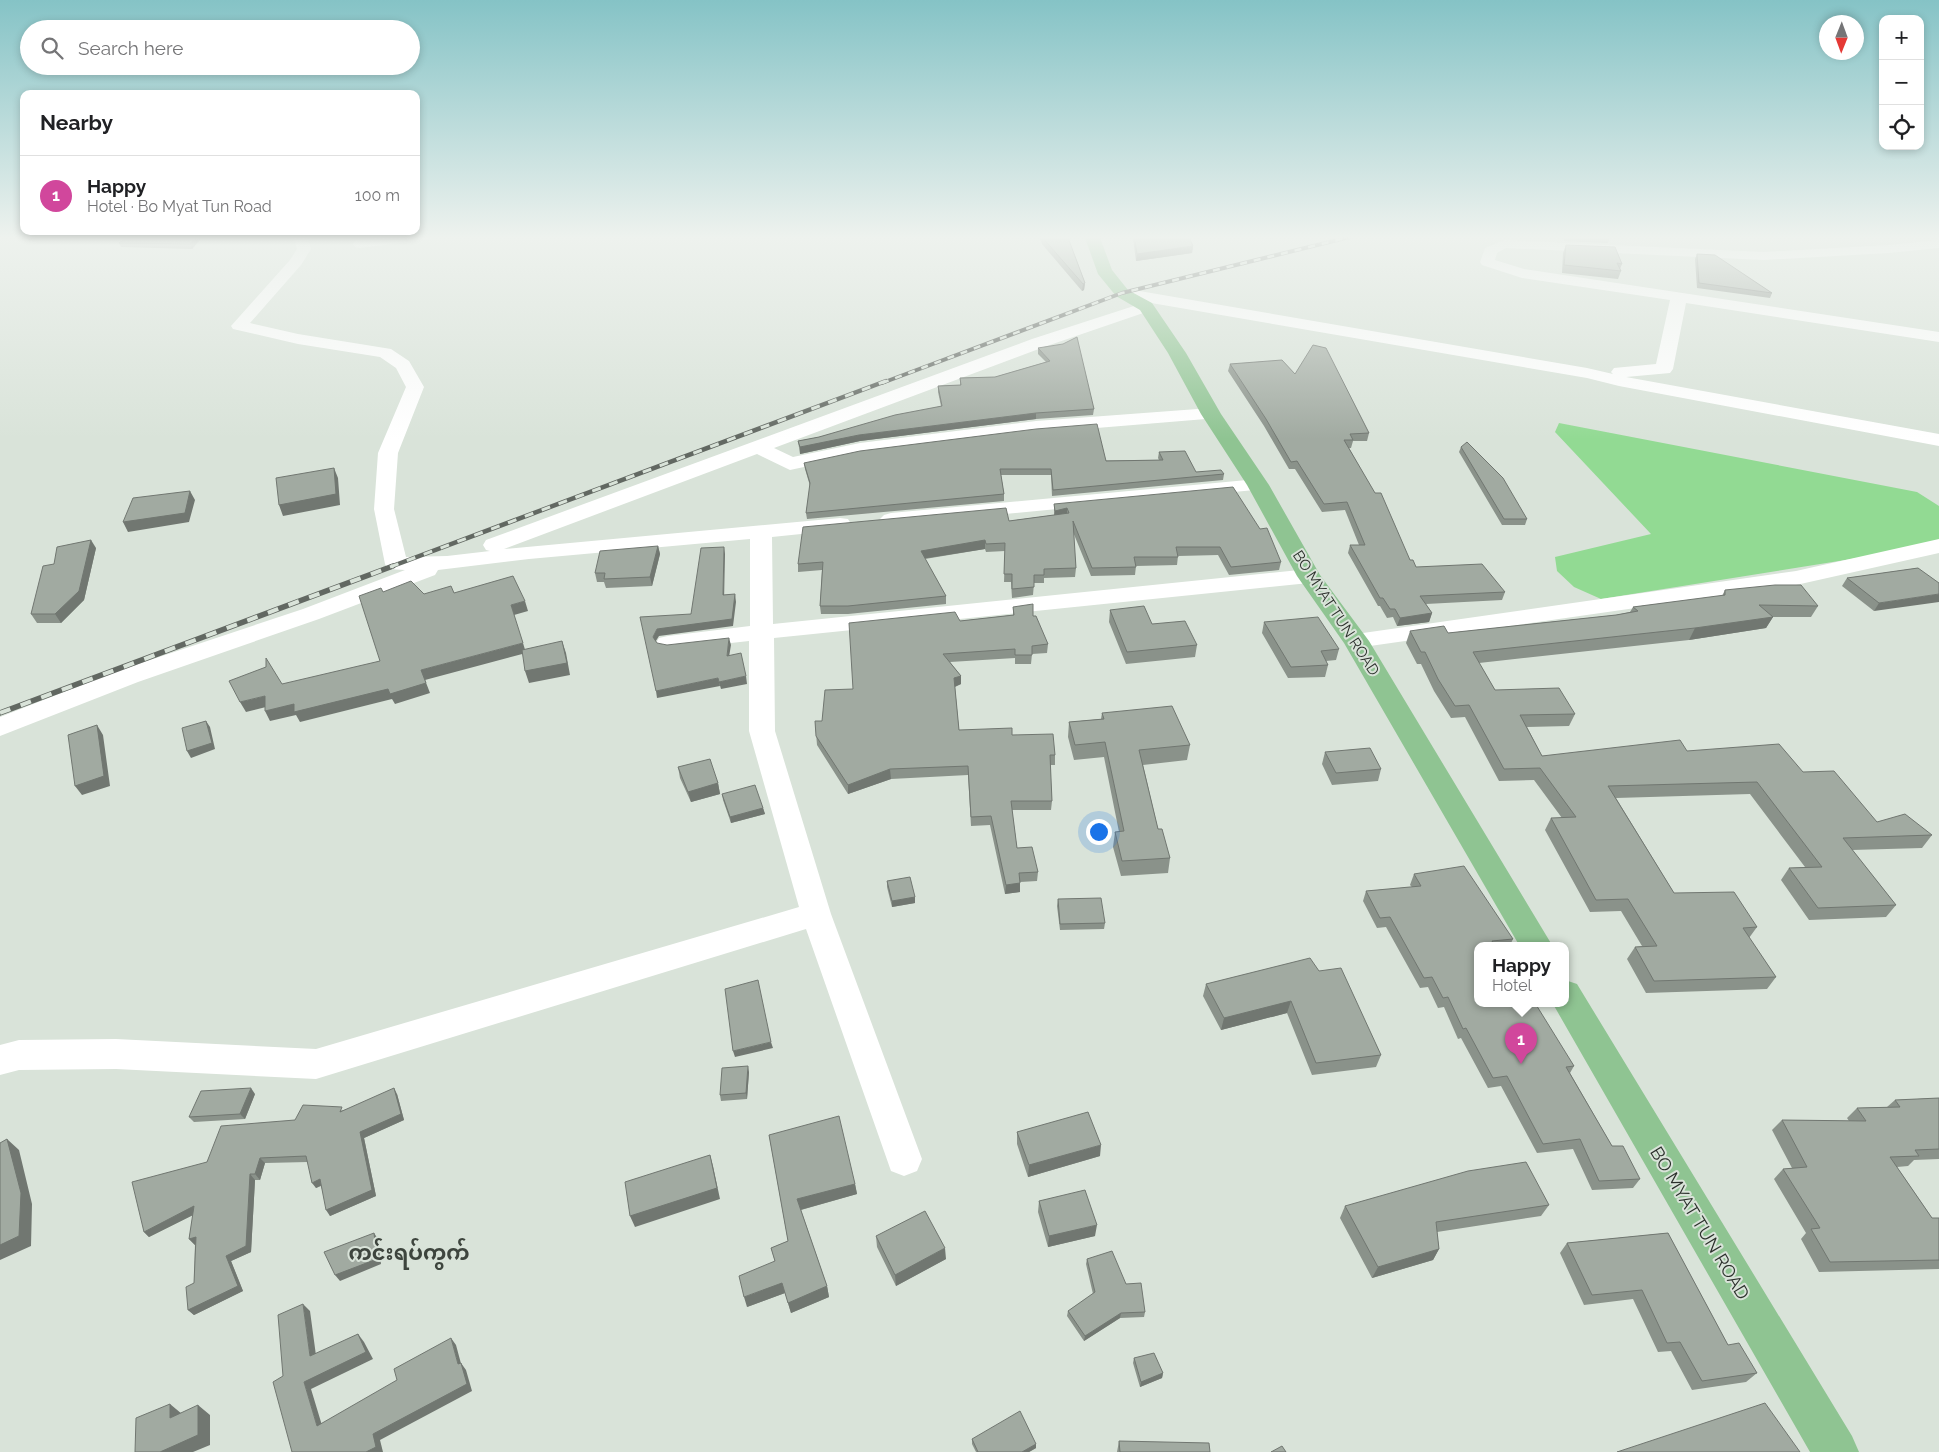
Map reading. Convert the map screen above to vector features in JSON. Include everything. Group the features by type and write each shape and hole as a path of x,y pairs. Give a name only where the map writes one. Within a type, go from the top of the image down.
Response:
{"main road":[{"name":"BO MYAT TUN ROAD","path":"1138,303 1146,307 1177,352 1211,414 1258,485 1309,576 1356,641 1534,942"},
{"name":"BO MYAT TUN ROAD","path":"1569,1001 1836,1452"}],"street":[{"path":"260,303 239,326 298,339 385,353 403,365 415,387 388,453 384,509 396,564 447,563 529,552 1258,485"},
{"path":"1174,303 1587,373 1619,382 1939,440"},
{"path":"1587,373 1664,369 1678,303"},
{"path":"1722,303 1939,337"},
{"path":"0,727 129,676 311,614 1038,343 1146,307"},
{"path":"1393,340 1466,367 1939,452"},
{"path":"758,447 790,464 860,449 1027,428 1211,414"},
{"path":"761,532 762,731 816,914 904,1159"},
{"path":"1356,641 1796,578 1939,546"},
{"path":"668,643 1309,576"},
{"path":"0,1060 19,1055 116,1054 316,1064 816,914"}],"shaded area":[{"path":"1559,423 1917,492 1939,506 1939,545 1601,599 1574,587 1557,571 1555,557 1651,534 1555,432"}],"building":[{"path":"1077,337 1094,409 1036,413 859,435 800,447 798,441 819,437 895,415 942,406 938,386 961,385 960,378 995,377 1050,361 1038,348 1063,344"},
{"path":"1313,345 1326,348 1369,433 1350,434 1353,440 1344,440 1375,493 1381,493 1410,560 1413,560 1416,567 1482,564 1505,592 1420,596 1432,613 1400,618 1395,609 1390,609 1383,598 1380,598 1350,545 1365,545 1347,502 1324,504 1297,461 1291,462 1230,364 1282,360 1295,374"},
{"path":"1097,424 1106,461 1163,460 1159,452 1185,451 1196,472 1221,470 1224,474 1053,490 1051,469 1000,469 1004,494 806,513 810,483 804,463 860,451 1036,429"},
{"path":"1467,442 1503,478 1527,519 1504,519 1461,447"},
{"path":"334,468 336,494 279,505 276,478"},
{"path":"1233,487 1260,529 1267,528 1281,562 1231,567 1220,547 1176,547 1178,557 1134,557 1136,567 1092,568 1073,521 1076,568 1044,569 1044,575 1034,575 1034,587 1012,589 1012,574 1004,574 1005,543 986,544 985,540 921,551 946,596 848,606 820,606 823,562 798,564 803,527 1006,508 1009,521 1069,513 1067,508 1055,511 1054,504"},
{"path":"190,491 185,513 123,522 133,498"},
{"path":"91,540 79,591 55,614 31,614 43,566 54,564 57,547"},
{"path":"658,546 650,577 604,579 605,573 595,573 600,551"},
{"path":"724,547 723,595 735,594 732,619 657,629 653,637 657,643 667,645 729,638 727,656 741,653 746,676 719,682 718,678 656,691 640,617 691,614 701,548"},
{"path":"1918,568 1939,583 1939,594 1879,603 1847,578"},
{"path":"513,576 525,601 511,605 523,643 421,670 426,683 390,694 388,689 294,712 294,704 265,711 265,696 240,702 229,681 266,667 266,658 282,684 380,661 359,596 381,588 383,592 411,581 424,594 451,586 454,593"},
{"path":"1775,585 1801,585 1818,606 1759,605 1773,617 1695,628 1473,652 1495,690 1559,688 1575,714 1520,715 1542,756 1680,740 1687,751 1779,744 1803,772 1834,771 1877,822 1905,814 1932,835 1843,838 1896,905 1818,908 1789,868 1822,867 1757,782 1608,786 1674,893 1734,892 1757,927 1743,928 1776,977 1654,981 1635,947 1657,946 1628,899 1596,900 1551,818 1576,817 1540,768 1504,769 1469,705 1455,706 1438,679 1425,652 1421,652 1410,631 1444,626 1448,633 1616,615 1638,611 1633,607 1725,595 1725,590"},
{"path":"1033,604 1033,616 1036,616 1048,644 1032,646 1032,655 1015,655 1015,649 943,654 961,676 954,678 959,730 1012,728 1012,735 1053,734 1055,755 1050,755 1052,801 1011,801 1017,848 1032,847 1038,872 1019,873 1020,883 1006,885 991,816 971,817 968,766 890,769 848,785 816,736 815,721 822,721 825,690 853,689 849,623 955,612 960,621 1014,615 1013,607"},
{"path":"1144,606 1152,624 1185,621 1197,645 1127,652 1110,610"},
{"path":"1318,617 1339,649 1321,651 1328,665 1291,667 1264,622"},
{"path":"562,641 567,663 525,671 522,650"},
{"path":"1172,706 1190,745 1139,750 1158,829 1162,829 1170,858 1122,861 1115,832 1124,831 1105,742 1075,745 1069,722 1104,719 1102,713"},
{"path":"206,721 212,743 187,751 182,728"},
{"path":"97,725 104,776 75,786 68,735"},
{"path":"1370,748 1381,769 1336,773 1325,752"},
{"path":"710,759 718,783 688,792 678,767"},
{"path":"755,785 763,808 730,817 722,794"},
{"path":"1464,866 1513,939 1474,942 1474,1007 1537,1007 1574,1066 1566,1067 1612,1146 1623,1146 1640,1179 1599,1181 1580,1139 1543,1144 1507,1076 1493,1078 1466,1028 1463,1029 1448,997 1443,998 1432,977 1424,978 1390,917 1380,918 1366,891 1421,886 1414,874"},
{"path":"910,877 915,897 892,901 887,881"},
{"path":"1101,898 1105,923 1060,924 1058,899"},
{"path":"1310,958 1319,971 1341,968 1381,1055 1316,1063 1291,1001 1224,1018 1206,984"},
{"path":"758,980 771,1042 733,1051 725,989"},
{"path":"748,1066 746,1093 720,1095 722,1068"},
{"path":"251,1088 240,1114 189,1117 201,1091"},
{"path":"394,1088 401,1114 360,1132 372,1190 326,1210 320,1179 312,1183 306,1156 260,1158 255,1174 250,1174 246,1246 226,1256 238,1286 188,1310 186,1287 194,1283 196,1237 189,1239 194,1206 144,1232 132,1182 207,1162 221,1126 295,1120 303,1105 342,1107 340,1112"},
{"path":"1939,1098 1939,1149 1915,1150 1919,1156 1890,1157 1932,1218 1939,1218 1939,1260 1830,1262 1811,1229 1820,1228 1783,1169 1807,1167 1782,1120 1866,1121 1857,1108 1900,1107 1895,1100"},
{"path":"1088,1112 1101,1145 1029,1165 1017,1132"},
{"path":"839,1116 855,1184 797,1199 827,1286 788,1303 782,1283 744,1297 739,1276 775,1261 771,1248 788,1241 769,1135"},
{"path":"7,1139 21,1193 19,1236 0,1245 0,1143"},
{"path":"710,1155 717,1188 630,1216 625,1182"},
{"path":"1526,1162 1549,1205 1436,1222 1439,1249 1378,1267 1345,1206 1468,1171"},
{"path":"1085,1190 1097,1225 1049,1236 1039,1201"},
{"path":"925,1211 945,1248 895,1275 876,1236"},
{"path":"374,1233 377,1259 335,1275 324,1252"},
{"path":"1668,1233 1728,1345 1739,1343 1757,1373 1702,1381 1680,1342 1667,1343 1642,1290 1592,1295 1567,1243"},
{"path":"1112,1251 1126,1284 1141,1283 1145,1312 1121,1313 1085,1336 1068,1311 1095,1292 1087,1259"},
{"path":"303,1304 310,1356 358,1334 366,1352 304,1382 317,1426 397,1380 394,1369 451,1338 458,1364 461,1363 467,1384 373,1434 376,1447 366,1452 292,1452 273,1382 283,1376 278,1315"},
{"path":"1154,1353 1163,1373 1141,1382 1134,1358"},
{"path":"1765,1403 1800,1452 1617,1452"},
{"path":"170,1404 170,1418 198,1405 198,1435 160,1452 135,1452 136,1418"},
{"path":"1020,1411 1036,1444 1022,1452 978,1452 972,1439"},
{"path":"1119,1441 1209,1443 1210,1452 1120,1452"},
{"path":"1282,1446 1286,1452 1271,1452"}],"railway":[{"path":"882,383 1096,303"},
{"path":"390,567 886,381"},
{"path":"0,713 393,566"}],"place":[{"name":"Happy","path":"1521,1064"}],"district":[{"name":"ကင်းရပ်ကွက်","path":"409,1252"}]}
